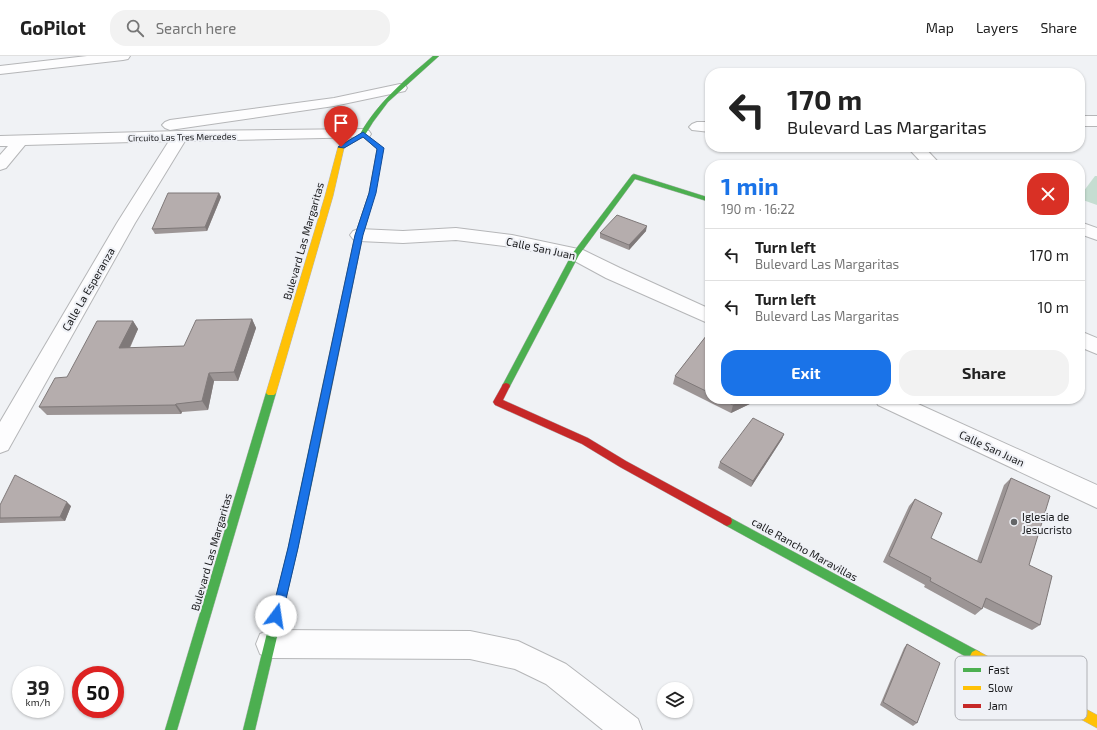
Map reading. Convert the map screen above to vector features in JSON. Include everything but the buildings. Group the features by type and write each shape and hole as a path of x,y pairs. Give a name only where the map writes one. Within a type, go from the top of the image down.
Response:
{"main road":[{"path":"249,730 293,548 359,235 372,193 380,148 363,134 377,110 436,56"},
{"name":"Bulevard Las Margaritas","path":"171,730 329,196 341,147 363,134"},
{"path":"576,254 634,176 705,198"},
{"name":"calle Rancho Maravillas","path":"576,254 498,402 590,444 623,464 976,656"},
{"name":"calle Rancho Maravillas","path":"1087,717 1097,722"}],"street":[{"path":"0,70 123,56"},
{"path":"105,139 166,125 334,102 400,88"},
{"path":"1085,121 1097,120"},
{"name":"Circuito Las Tres Mercedes","path":"0,141 180,136 363,134"},
{"name":"Calle La Esperanza","path":"0,443 126,223 180,136"},
{"path":"0,164 20,141"},
{"path":"920,152 928,160"},
{"path":"1085,230 1097,234"},
{"name":"Calle San Juan","path":"359,235 402,237 456,234 512,241 576,254 613,273 705,315"},
{"path":"1085,341 1097,346"},
{"name":"Calle San Juan","path":"897,404 1097,497"},
{"path":"270,644 470,645 518,655 556,674 626,730"}],"green space":[{"path":"1095,176 1097,176 1097,205 1085,201 1085,189"}],"traffic: fast":[{"path":"363,134 377,111 386,101 436,56"},
{"path":"506,386 576,254 634,176 705,198"},
{"path":"171,730 271,393"},
{"path":"249,730 293,548 315,444"},
{"path":"727,521 976,656"}],"traffic: slow":[{"path":"271,393 329,196 341,147 363,134"},
{"path":"315,444 359,235 372,193 380,148 363,134"},
{"path":"1087,717 1097,722"}],"traffic: jam":[{"path":"506,386 498,402 585,441 623,464 727,521"}],"place":[{"name":"Iglesia de Jesucristo","path":"1014,522"}],"route":[{"path":"276,616 293,548 359,235 372,193 380,148 363,134 341,147"}]}
